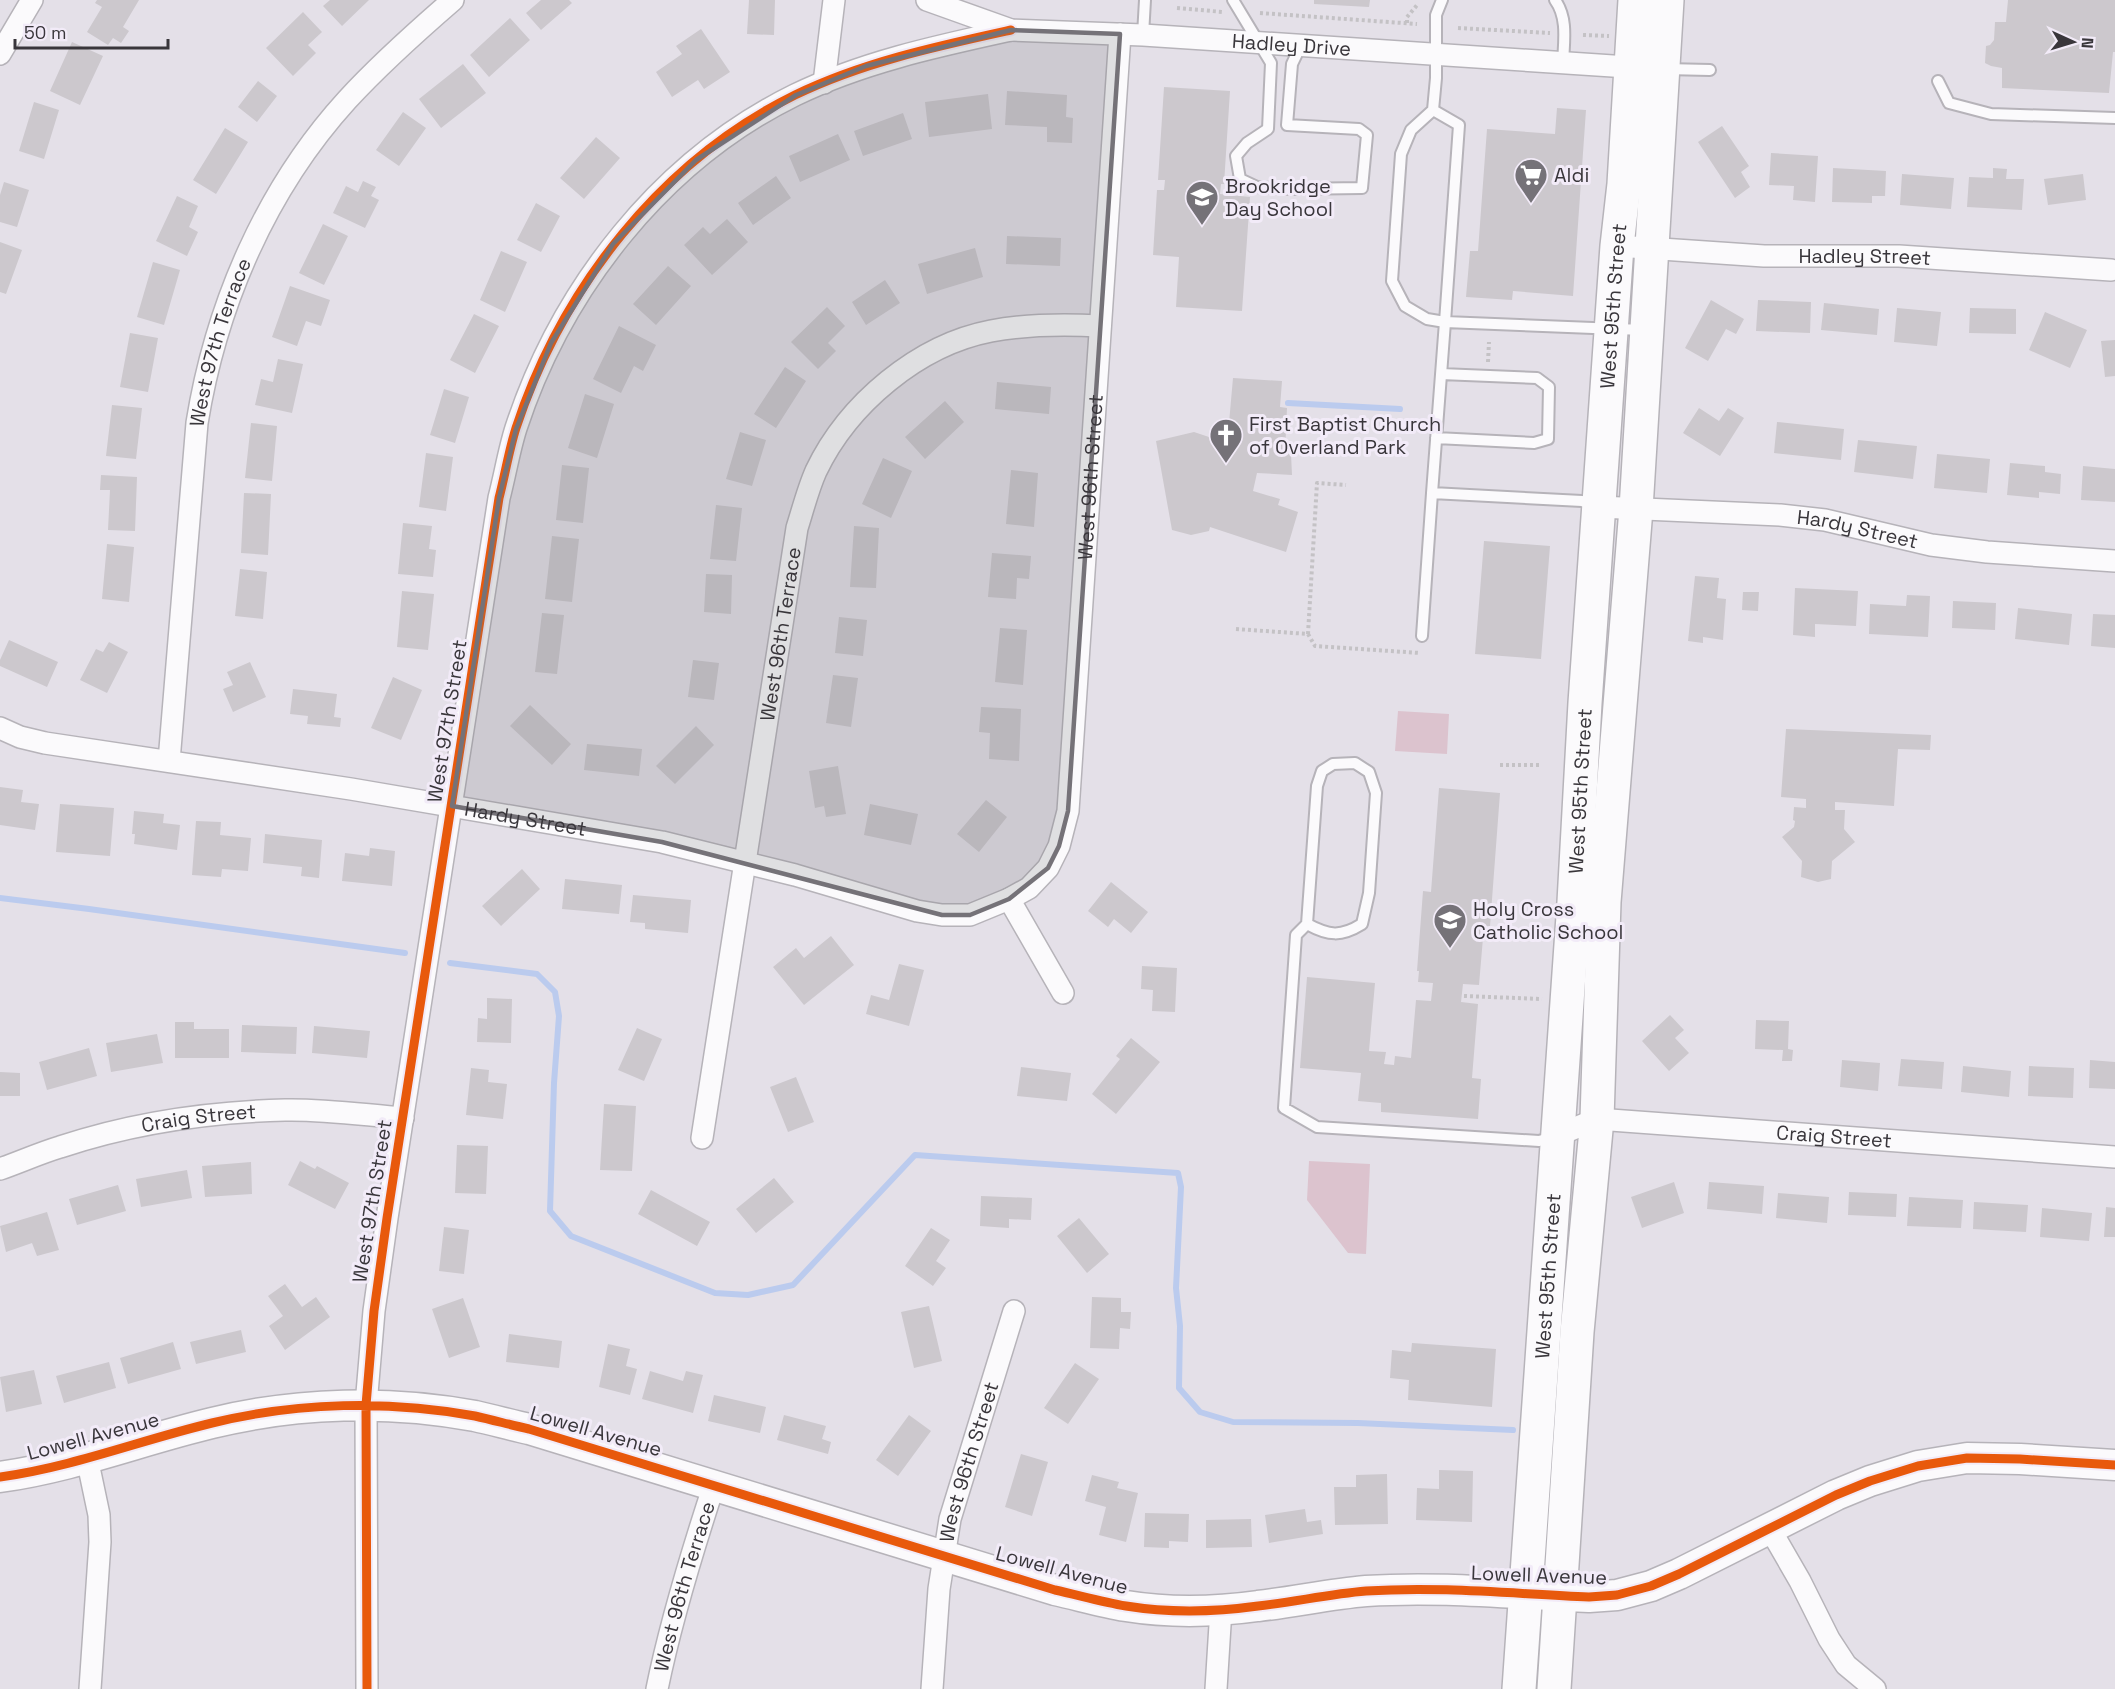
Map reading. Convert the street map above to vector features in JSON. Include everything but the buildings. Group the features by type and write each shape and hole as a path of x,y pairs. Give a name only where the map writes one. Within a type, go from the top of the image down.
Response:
{"main road":[{"name":"West 95th Street","path":"1554,1689 1577,1332 1597,1119 1604,902 1636,509 1651,248 1646,68 1635,0"},
{"name":"West 95th Street","path":"1519,1689 1617,246 1624,184 1646,68 1667,0"},
{"path":"1547,1292 1582,1294"}],"street":[{"path":"0,54 32,0"},
{"name":"West 97th Terrace","path":"169,761 197,423 219,325 238,274 270,208 309,147 345,102 385,60 453,0"},
{"path":"824,83 834,0"},
{"name":"Hadley Drive","path":"927,0 1011,30 1143,35 1646,68"},
{"name":"West 97th Street","path":"367,1689 366,1405 374,1311 500,498 516,429 551,343 574,302 613,244 653,200 696,159 734,132 796,95 824,83 866,66 933,47 1011,30"},
{"name":"West 96th Street","path":"1009,899 1029,888 1048,868 1059,846 1068,811 1120,34"},
{"name":"Hadley Street","path":"1617,246 1764,256 1899,256 2111,270"},
{"name":"West 96th Terrace","path":"702,1138 797,528 815,473 841,429 870,396 906,368 946,345 990,331 1030,325 1100,326"},
{"name":"Hardy Street","path":"1599,507 1780,515 1825,520 1931,545 1987,552 2115,561"},
{"name":"Hardy Street","path":"0,729 45,743 452,806 662,842 746,862 916,911 942,915 970,915 1009,899"},
{"path":"1009,899 1063,993"},
{"name":"Craig Street","path":"0,1169 59,1147 108,1133 163,1121 217,1114 312,1110 403,1118"},
{"name":"Craig Street","path":"1556,1136 1597,1119 2115,1157"},
{"name":"West 96th Street","path":"932,1689 939,1589 950,1520 1014,1311"},
{"name":"Lowell Avenue","path":"0,1477 87,1458 211,1423 249,1415 303,1408 366,1405 428,1410 476,1416 529,1429 1055,1590 1125,1606 1167,1610 1221,1610 1366,1591 1422,1589 1589,1598 1617,1595 1651,1586 1853,1488 1918,1466 1966,1458 2115,1465"},
{"path":"87,1458 99,1515 100,1542 90,1689"},
{"name":"West 96th Terrace","path":"657,1689 664,1653 686,1573 714,1485"},
{"path":"1770,1529 1800,1581 1829,1639 1846,1665 1875,1689"},
{"path":"1216,1689 1221,1610"}],"lane":[{"path":"1143,35 1145,0"},
{"path":"1233,0 1271,63 1268,129 1247,143 1236,156 1240,179 1257,187 1362,188 1367,135 1359,129 1287,125 1292,64 1301,45"},
{"path":"1442,0 1436,15 1436,78 1433,110 1411,130 1401,154 1392,281 1406,306 1427,319 1445,322 1646,330"},
{"path":"1555,0 1562,12 1563,63"},
{"path":"1646,68 1710,70"},
{"path":"1938,81 1949,103 1991,114 2115,118"},
{"path":"1422,636 1459,125 1433,110"},
{"path":"1436,438 1534,443 1548,439 1549,387 1537,378 1441,374"},
{"path":"1432,493 1582,501 1599,507"},
{"path":"1307,924 1321,932 1346,933 1362,924 1369,893 1376,793 1369,772 1355,763 1333,764 1322,771 1317,786 1307,924 1296,935 1284,1108 1317,1127 1539,1141 1556,1136"}],"path":[{"path":"1407,23 1407,17 1418,4"},
{"path":"1178,8 1227,12"},
{"path":"1260,13 1417,24"},
{"path":"1458,28 1551,33"},
{"path":"1583,35 1611,36"},
{"path":"1488,363 1490,342"},
{"path":"1346,485 1317,483 1308,634 1315,646 1424,653"},
{"path":"1236,629 1308,634"},
{"path":"1500,765 1542,765"},
{"path":"1464,996 1548,999"}],"highlighted area":[{"path":"1011,30 1120,34 1068,811 1059,846 1048,868 1009,899 970,915 942,915 662,842 452,806 499,498 516,429 551,343 613,244 696,160 796,95 866,66"}],"shaded area":[{"path":"1398,711 1449,714 1447,754 1395,751"},
{"path":"1309,1161 1370,1164 1366,1254 1348,1253 1307,1200"}],"waterway":[{"path":"1288,403 1400,409"},
{"path":"0,898 405,953"},
{"path":"450,963 537,974 555,992 559,1016 554,1083 550,1211 571,1236 715,1293 748,1295 793,1285 915,1155 1178,1173 1181,1187 1176,1288 1180,1326 1179,1388 1200,1412 1233,1422 1358,1423 1513,1430"}],"cycle path":[{"path":"367,1689 366,1405 374,1311 499,498 516,428 536,376 560,326 589,279 622,234 660,192 701,155 746,123 821,83 901,56 1011,30"},
{"path":"0,1477 54,1467 244,1416 310,1407 410,1407 475,1416 529,1429 1055,1590 1126,1606 1192,1611 1242,1608 1366,1591 1450,1590 1589,1597 1617,1595 1651,1586 1679,1574 1836,1495 1870,1481 1918,1466 1967,1458 2115,1465"}],"place":[{"name":"Aldi","path":"1531,204"},
{"name":"Brookridge Day School","path":"1202,226"},
{"name":"First Baptist Church of Overland Park","path":"1226,464"},
{"name":"Holy Cross Catholic School","path":"1450,949"}]}
